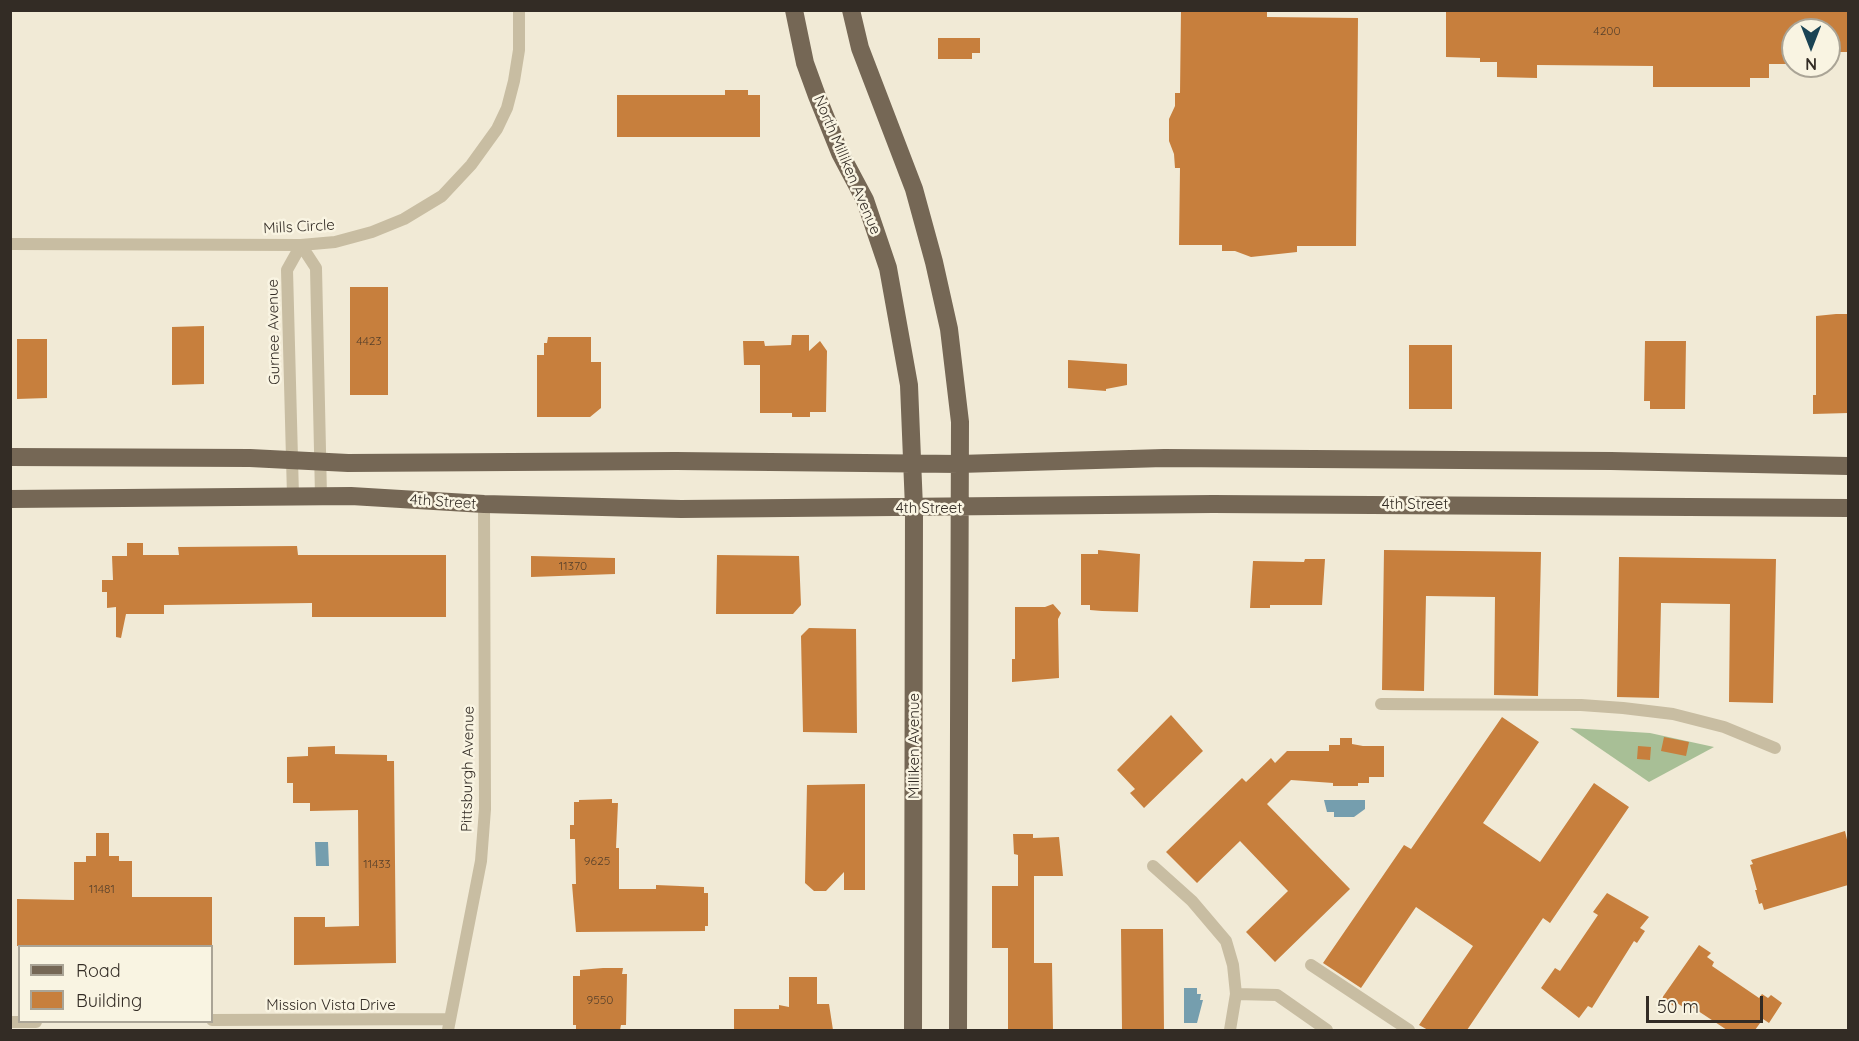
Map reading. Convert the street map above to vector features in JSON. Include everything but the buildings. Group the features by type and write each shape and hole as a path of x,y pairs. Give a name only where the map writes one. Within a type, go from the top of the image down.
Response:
{"main road":[{"name":"North Milliken Avenue","path":"794,10 806,63 817,96 840,153 865,200 888,268 909,386 914,462"},
{"path":"851,10 860,48 914,189 934,262 949,329 960,422 958,1030"},
{"path":"10,457 250,458 292,462 914,462 959,464 1164,458 1611,461 1848,466"},
{"name":"Milliken Avenue","path":"913,1030 914,462"},
{"name":"4th Street","path":"10,499 321,496 484,504 681,509 1212,504 1848,508"}],"street":[{"name":"Mills Circle","path":"10,244 301,245 335,242 372,232 404,219 442,196 471,165 497,129 507,108 519,50 519,10"},
{"name":"Gurnee Avenue","path":"293,496 287,270 301,245"},
{"path":"301,245 316,268 321,496"},
{"name":"Pittsburgh Avenue","path":"449,1025 481,861 485,809 484,504"},
{"path":"1381,704 1581,705 1640,710 1673,714 1724,726 1775,748"},
{"path":"1153,866 1192,900 1226,941 1233,965 1236,994 1230,1030"},
{"path":"1311,965 1409,1030"},
{"path":"1236,994 1278,995 1327,1030"},
{"name":"Mission Vista Drive","path":"213,1020 449,1025"}],"green space":[{"path":"1570,728 1650,733 1714,747 1649,782"}],"water":[{"path":"1324,800 1365,800 1365,809 1354,817 1334,817 1334,812 1327,812"},
{"path":"315,842 328,842 329,866 316,866"},
{"path":"1184,988 1197,988 1197,994 1201,994 1200,1000 1203,1000 1197,1023 1184,1023"}]}
